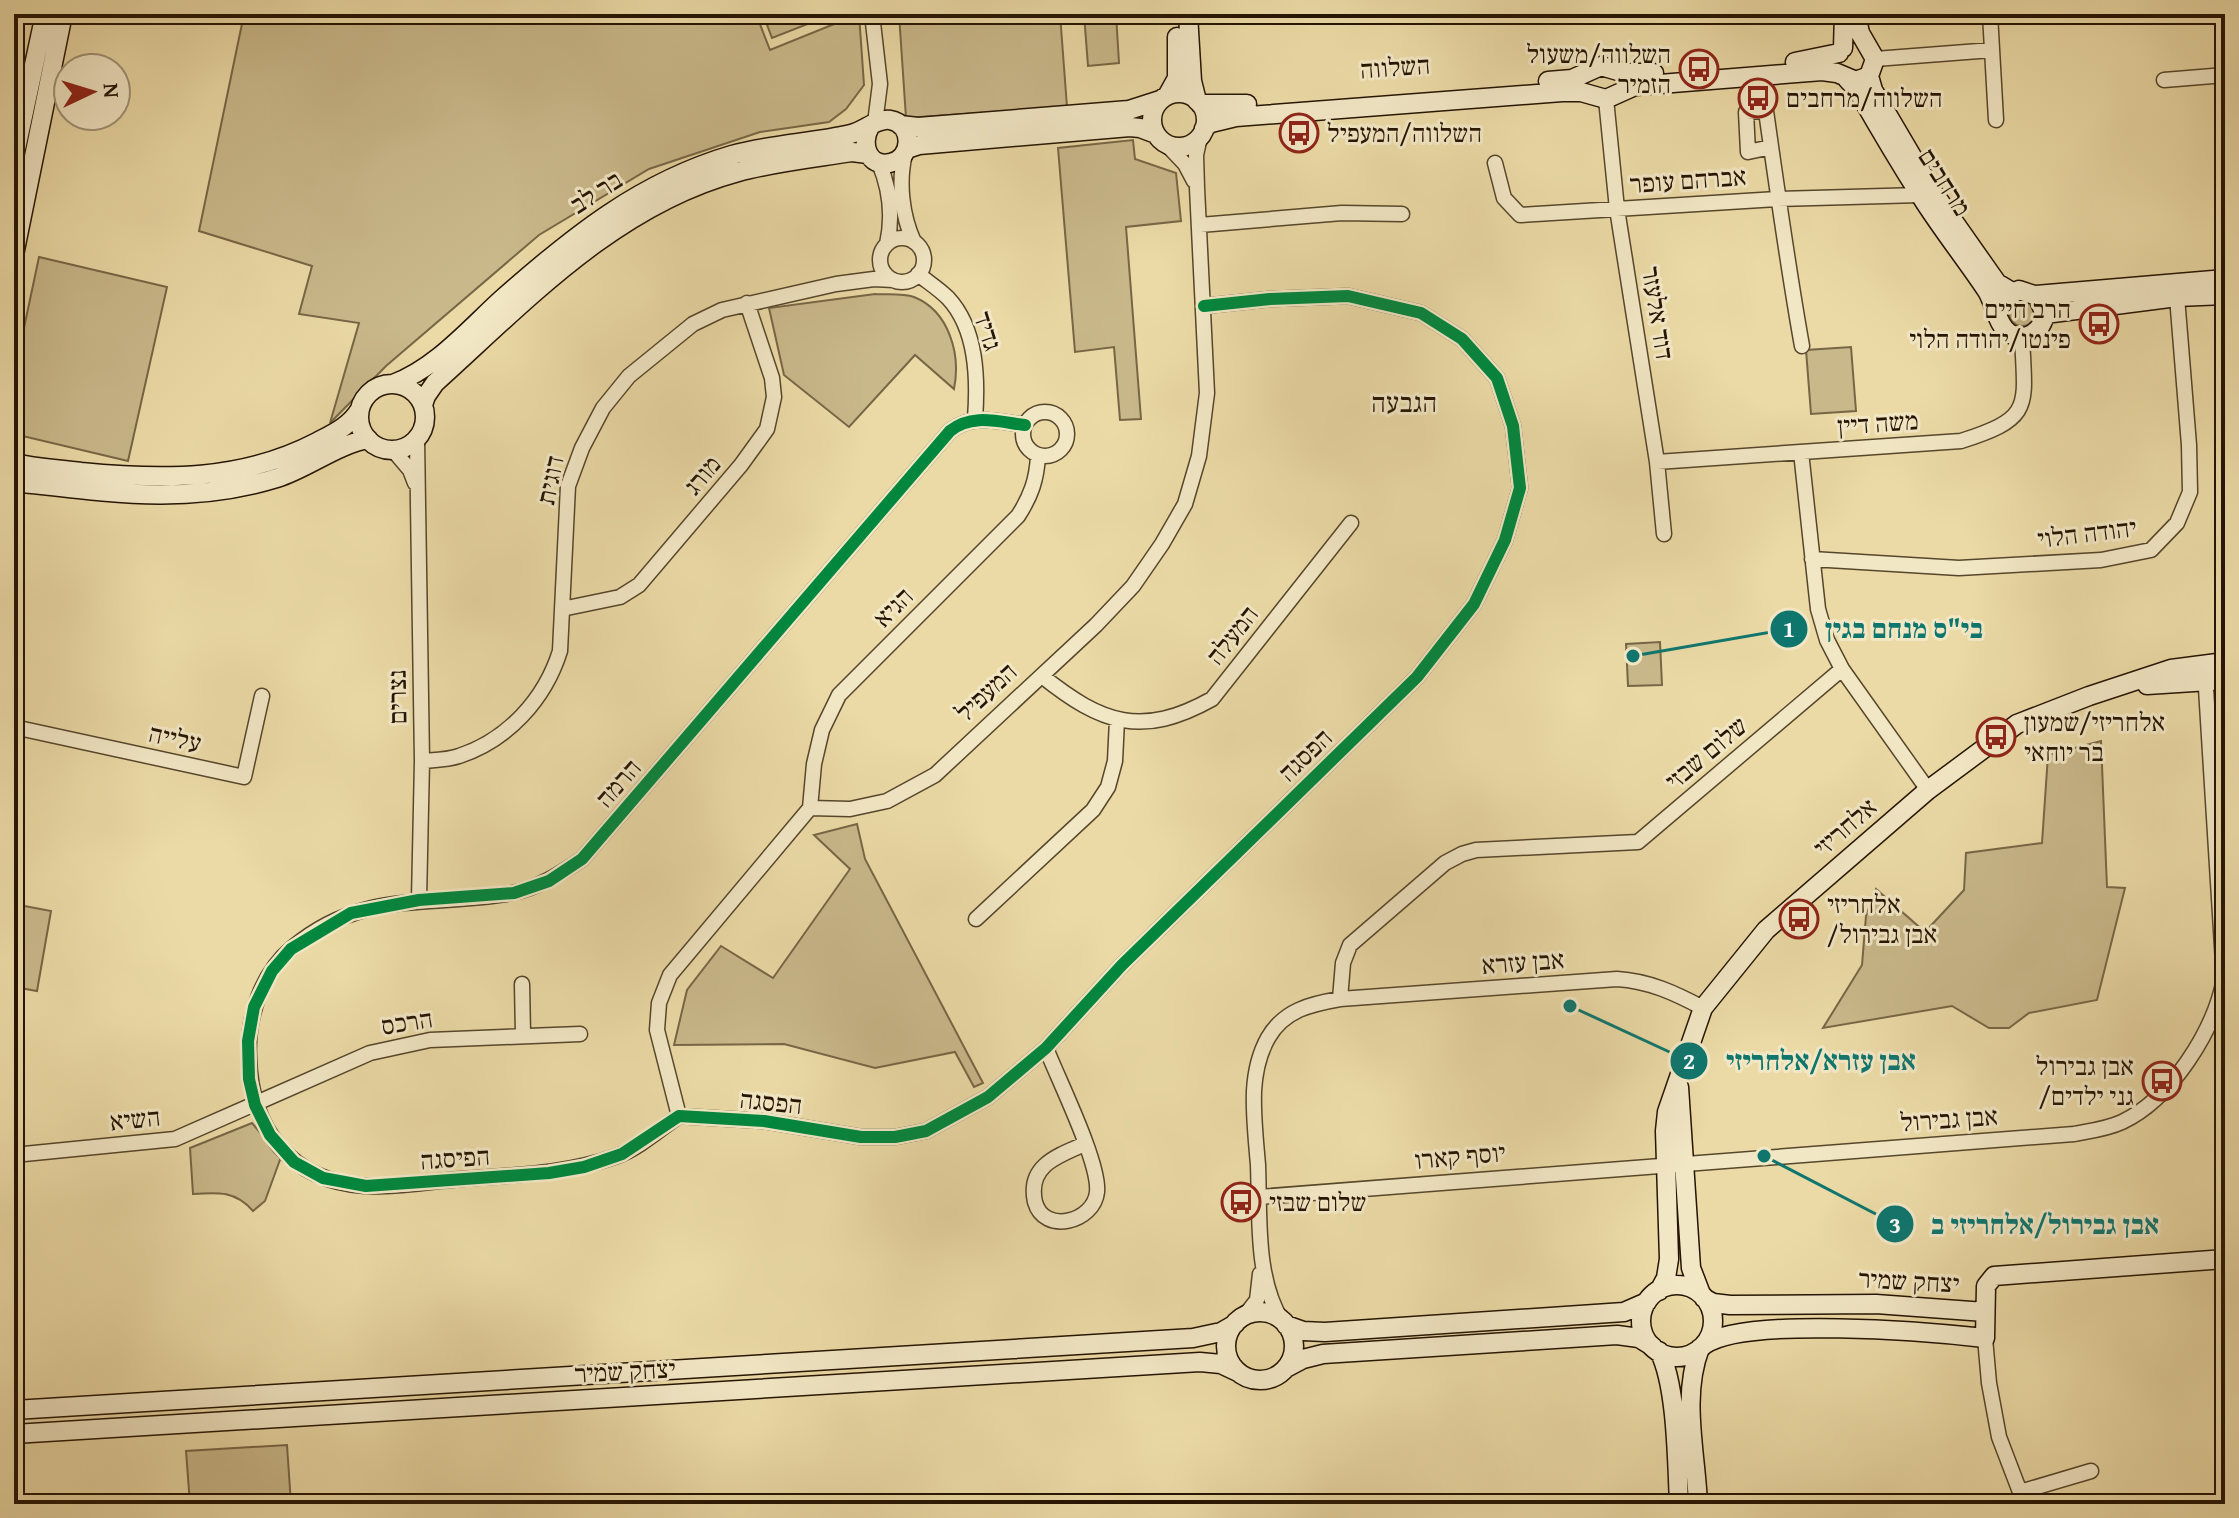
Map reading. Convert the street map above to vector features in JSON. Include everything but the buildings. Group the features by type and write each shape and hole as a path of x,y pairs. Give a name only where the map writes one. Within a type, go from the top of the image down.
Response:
{"street":[{"path":"36,153 14,155 45,14"},
{"path":"14,255 63,14"},
{"path":"872,14 880,84 873,125 864,140 885,176 890,212 883,270 893,280 907,281 922,268 923,253 908,230 904,206 902,178 907,133 898,124 880,84"},
{"path":"1161,139 1152,115 1174,87 1178,68 1175,14"},
{"path":"874,158 893,163 906,152 927,144 1130,127 1140,128 1180,147 1188,145 1202,132 1204,112 1192,81 1188,14"},
{"path":"1844,14 1838,69 1846,78 1856,81 1871,61 1992,50"},
{"name":"מרחבים","path":"1856,14 1871,61 1873,90 1933,192 1997,283 2012,292"},
{"path":"1990,14 1996,120"},
{"path":"1613,69 1619,79 1604,96 1586,85 1591,71 1601,66 1613,69 1625,73 1657,73 1808,61 1859,43 1871,61"},
{"name":"השלווה","path":"1199,103 1222,106 1562,80 1591,71"},
{"name":"השלווה","path":"1202,132 1211,123 1236,117 1562,92 1604,96 1635,86 1822,71 1846,78"},
{"path":"2164,80 2225,75"},
{"name":"מרחבים","path":"1846,78 1858,91 1920,195 1986,290 1998,314"},
{"path":"873,125 882,120 918,127 1129,110 1183,93 1199,103"},
{"name":"דוד אלעזר","path":"1604,96 1617,209 1657,462 1664,534"},
{"name":"בר לב","path":"393,384 425,368 563,245 619,205 669,179 731,155 850,134 873,125"},
{"name":"המעפיל","path":"810,808 850,809 887,801 935,775 1096,625 1133,586 1162,544 1185,504 1199,456 1207,393 1196,155 1202,132"},
{"name":"המעפיל","path":"1161,139 1185,164 1197,193"},
{"path":"1771,147 1802,346"},
{"name":"בר לב","path":"423,405 435,383 574,259 628,220 676,195 736,172 852,152 874,158"},
{"name":"אברהם עופר","path":"1495,163 1504,198 1520,215 1777,199 1920,195"},
{"path":"1200,225 1342,213 1402,214"},
{"path":"883,251 900,238 914,242"},
{"name":"דוגית","path":"836,284 860,275 883,251"},
{"name":"גדיד","path":"918,274 948,298 962,318 975,371 975,419"},
{"path":"2036,295 2225,279"},
{"name":"דוגית","path":"422,761 458,757 488,743 517,720 541,695 552,677 560,651 568,486 582,448 603,408 644,361 693,324 722,310 836,284 893,280"},
{"path":"2025,290 2036,295 2042,301 2045,314 2040,328 2022,337 2014,336 2003,328 1998,314 2002,300 2012,292 2025,290"},
{"path":"2045,314 2177,297 2225,295"},
{"name":"הפסגה","path":"679,1116 764,1121 861,1137 895,1137 926,1131 988,1097 1046,1048 1122,965 1417,677 1474,604 1505,540 1520,488 1513,426 1497,378 1462,339 1421,313 1348,296 1270,299 1204,306"},
{"name":"יהודה הלוי","path":"1812,559 1959,568 2101,560 2151,550 2177,523 2190,492 2177,297"},
{"name":"מורג","path":"562,609 620,597 639,585 741,465 767,429 774,397 772,378 747,303"},
{"name":"משה דיין","path":"1657,462 1961,441 1994,430 2013,418 2024,399 2022,337"},
{"path":"14,463 119,476 174,478 219,475 273,460 310,445 351,422 368,394 376,388 393,384 409,388 423,405 426,417 424,428 409,446 393,450 379,448 368,439 360,424 360,409"},
{"path":"1040,412 1053,413 1064,422 1067,435 1062,447 1051,455 1038,455 1025,443 1025,425 1028,419 1040,412"},
{"path":"975,419 1025,425"},
{"name":"הרמה","path":"255,1105 249,1079 248,1041 254,1007 272,971 291,949 351,913 419,900 514,893 549,881 582,859 950,431 961,421 975,419"},
{"path":"14,482 160,495 222,492 279,477 349,444 368,439"},
{"name":"נצרים","path":"417,439 422,761 419,900"},
{"name":"נצרים","path":"393,450 410,470 419,495"},
{"path":"1801,452 1818,609 1827,640 1842,669 1928,790"},
{"name":"הגיא","path":"810,808 814,764 822,730 839,695 1018,516 1030,498 1037,476 1038,455"},
{"name":"המעלה","path":"1042,676 1071,699 1117,720 1158,721 1183,715 1212,699 1351,523"},
{"name":"אלחריזי","path":"2206,672 2225,662"},
{"name":"שלום שבזי","path":"1340,999 1343,963 1350,945 1445,863 1476,850 1638,842 1842,669"},
{"name":"אלחריזי","path":"1703,1296 1691,1268 1667,1112 1703,1008 1766,930 1928,790 2017,724 2171,669 2206,672 2225,680"},
{"name":"אבן גבירול","path":"1674,1163 2074,1134 2123,1122 2153,1099 2200,1044 2220,1001 2224,979 2206,672"},
{"name":"עלייה","path":"14,727 244,777 262,696"},
{"path":"976,919 1093,810 1108,787 1112,774 1117,720"},
{"path":"679,1116 657,1030 659,1003 670,975 810,808"},
{"name":"אבן עזרא","path":"1340,999 1617,979 1640,980 1659,986 1703,1008"},
{"path":"522,984 523,1034"},
{"path":"1286,1368 1293,1355 1294,1344 1274,1309 1262,1246 1254,1093 1257,1066 1269,1037 1286,1016 1312,1004 1340,999"},
{"name":"הרכס","path":"255,1105 337,1065 370,1053 430,1040 580,1034"},
{"path":"1046,1048 1085,1144 1095,1169 1097,1195 1088,1210 1074,1219 1059,1222 1045,1219 1036,1207 1032,1187 1040,1169 1061,1154 1085,1144"},
{"name":"הפיסגה","path":"255,1105 270,1135 294,1162 323,1178 366,1186 549,1173 584,1167 622,1154 679,1116"},
{"name":"השיא","path":"14,1155 175,1139 255,1105"},
{"name":"אלחריזי","path":"1653,1296 1666,1278 1669,1259 1674,1163"},
{"name":"יוסף קארו","path":"1259,1197 1674,1163"},
{"path":"1262,1246 1257,1300 1229,1333 1227,1349 1231,1364 1247,1377 1263,1380 1278,1375 1303,1359 1327,1354 1617,1335 1635,1337 1655,1349 1680,1357 1702,1346"},
{"name":"יצחק שמיר","path":"1703,1296 1726,1305 1876,1304 1985,1312 1986,1286 1994,1276 2002,1274 2225,1259"},
{"path":"1239,1321 1263,1313 1303,1331 1325,1332 1624,1312 1653,1296 1681,1286 1703,1296 1712,1313 1713,1324 1693,1370 1690,1392 1698,1504"},
{"path":"1653,1296 1642,1324 1645,1335 1665,1364 1670,1386 1679,1504"},
{"path":"1985,1312 1989,1383 1999,1437 2020,1492 2091,1471"},
{"name":"יצחק שמיר","path":"14,1410 1193,1338 1221,1332 1239,1321"},
{"name":"יצחק שמיר","path":"1702,1346 1720,1337 1746,1331 1872,1330 1985,1338"},
{"name":"יצחק שמיר","path":"14,1434 1195,1362 1217,1363 1238,1372"}],"shaded area":[{"path":"244,14 756,14 770,50 859,14 864,85 846,109 829,122 760,132 649,169 539,235 386,366 330,423 359,323 299,314 312,266 199,231"},
{"path":"763,14 833,14 772,38"},
{"path":"899,14 1060,14 1067,107 906,118"},
{"path":"1084,14 1116,14 1119,63 1088,66"},
{"path":"1133,140 1135,159 1176,173 1181,221 1126,227 1141,419 1120,420 1114,347 1075,352 1058,148"},
{"path":"39,257 167,287 128,461 14,434 14,375"},
{"path":"875,294 914,297 936,312 954,348 954,389 915,355 849,427 784,375 769,308"},
{"path":"2022,300 2031,304 2035,313 2031,322 2022,326 2013,322 2009,313 2013,304"},
{"path":"1851,347 1856,411 1811,414 1806,350"},
{"path":"1660,642 1662,685 1628,686 1626,644"},
{"path":"2101,741 2107,887 2125,888 2097,1000 2029,1013 2009,1028 1989,1028 1952,1006 1823,1028 1862,965 1866,916 1876,889 1925,932 1964,890 1966,853 2042,843 2048,755"},
{"path":"857,824 865,859 983,1083 974,1087 955,1052 875,1068 784,1044 674,1045 687,990 721,946 773,978 850,869 814,835"},
{"path":"14,904 51,911 37,991 14,987"},
{"path":"252,1123 281,1157 265,1201 253,1211 247,1204 226,1194 193,1194 190,1148"},
{"path":"287,1445 291,1504 190,1504 186,1451"}],"cycle path":[{"path":"1025,425 977,420 958,425 950,431 582,859 549,881 514,893 419,900 351,913 291,949 272,971 254,1007 248,1041 249,1079 255,1105 270,1135 294,1162 323,1178 366,1186 549,1173 584,1167 622,1154 679,1116 764,1121 861,1137 895,1137 926,1131 988,1097 1046,1048 1122,965 1417,677 1474,604 1505,540 1520,488 1513,426 1497,378 1462,339 1421,313 1348,296 1270,299 1204,306"}],"place":[{"name":"השלווה/משעול הזמיר","path":"1699,69"},
{"name":"השלווה/מרחבים","path":"1758,98"},
{"name":"השלווה/המעפיל","path":"1299,133"},
{"name":"הרב חיים פינטו/יהודה הלוי","path":"2099,324"},
{"name":"בי\"ס מנחם בגין","path":"1633,656"},
{"name":"אלחריזי/שמעון בר יוחאי","path":"1996,737"},
{"name":"אלחריזי /אבן גבירול","path":"1799,919"},
{"name":"אבן עזרא/אלחריזי","path":"1570,1006"},
{"name":"אבן גבירול /גני ילדים","path":"2162,1081"},
{"name":"אבן גבירול/אלחריזי ב","path":"1764,1156"},
{"name":"שלום שבזי","path":"1241,1202"}],"district":[{"name":"הגבעה","path":"1404,402"}]}
